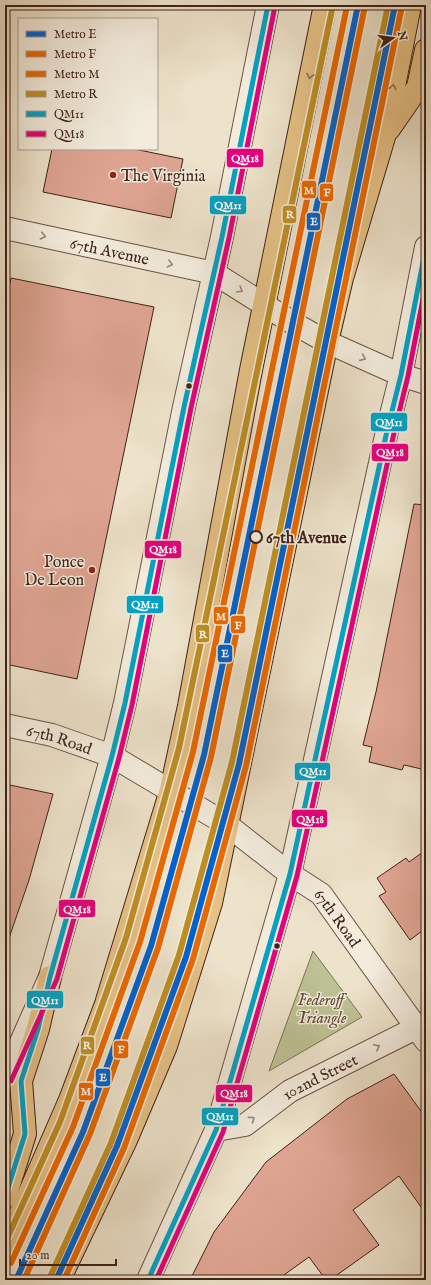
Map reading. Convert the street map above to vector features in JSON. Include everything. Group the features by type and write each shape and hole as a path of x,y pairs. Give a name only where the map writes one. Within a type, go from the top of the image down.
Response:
{"main road":[{"path":"5,1250 70,1100 106,1004 171,790 189,706 250,378 266,305 325,5"},
{"path":"59,1280 126,1140 166,1046 210,903 327,342 342,278 384,137 410,5"},
{"path":"384,137 418,87 426,50"},
{"path":"5,1197 25,1134 21,1081 38,1029 50,977"}],"street":[{"path":"5,1078 50,977 112,756 125,703 185,400 214,274 268,5"},
{"name":"67th Avenue","path":"5,228 214,274 293,323 327,342 401,376 426,383"},
{"path":"148,1280 216,1130 290,874 387,431 401,376 426,247"},
{"name":"67th Road","path":"5,725 52,735 112,756 226,824 290,874 321,894 423,1030"},
{"name":"102nd Street","path":"216,1130 245,1125 290,1091 423,1030"}],"green space":[{"name":"Federoff Triangle","path":"313,951 362,1017 269,1071"}],"building":[{"name":"The Virginia","path":"52,150 139,150 183,159 171,218 43,192"},
{"path":"11,278 154,307 77,679 5,664 5,305"},
{"path":"414,504 426,505 426,770 404,765 402,770 369,762 372,747 363,745 376,692"},
{"path":"5,784 53,794 29,880 9,938 5,937"},
{"path":"426,850 426,928 410,940 379,896 386,892 377,878 406,858 409,862"},
{"path":"394,1074 426,1118 426,1214 399,1176 353,1210 379,1245 330,1280 326,1280 309,1257 277,1280 190,1280 214,1232 266,1162 347,1099"}],"metro line":[{"name":"R","path":"5,1243 60,1122 126,938 179,748 333,5"},
{"name":"E","path":"16,1280 83,1132 151,946 204,755 358,5"},
{"name":"R","path":"50,1277 111,1143 179,955 232,762 388,5"},
{"name":"E","path":"56,1280 117,1146 186,957 239,764 395,5"},
{"name":"M","path":"11,1263 73,1127 140,942 193,752 347,6"},
{"name":"F","path":"24,1280 90,1134 158,948 211,757 365,6"},
{"name":"M","path":"64,1280 124,1148 193,959 246,766 402,6"}],"transit line":[{"name":"QM11","path":"5,1197 25,1134 21,1081 38,1029 50,977 112,756 125,703 184,407 222,237 268,5"},
{"name":"QM18","path":"11,1081 57,979 119,758 132,705 191,408 229,238 275,6"},
{"name":"QM11","path":"148,1280 216,1130 290,874 387,431 401,375 426,247"},
{"name":"QM18","path":"156,1280 223,1132 297,876 394,433 408,376 426,284"}],"place":[{"name":"The Virginia","path":"113,175"},
{"name":"67th Avenue","path":"256,537"},
{"name":"Ponce De Leon","path":"92,570"}]}
